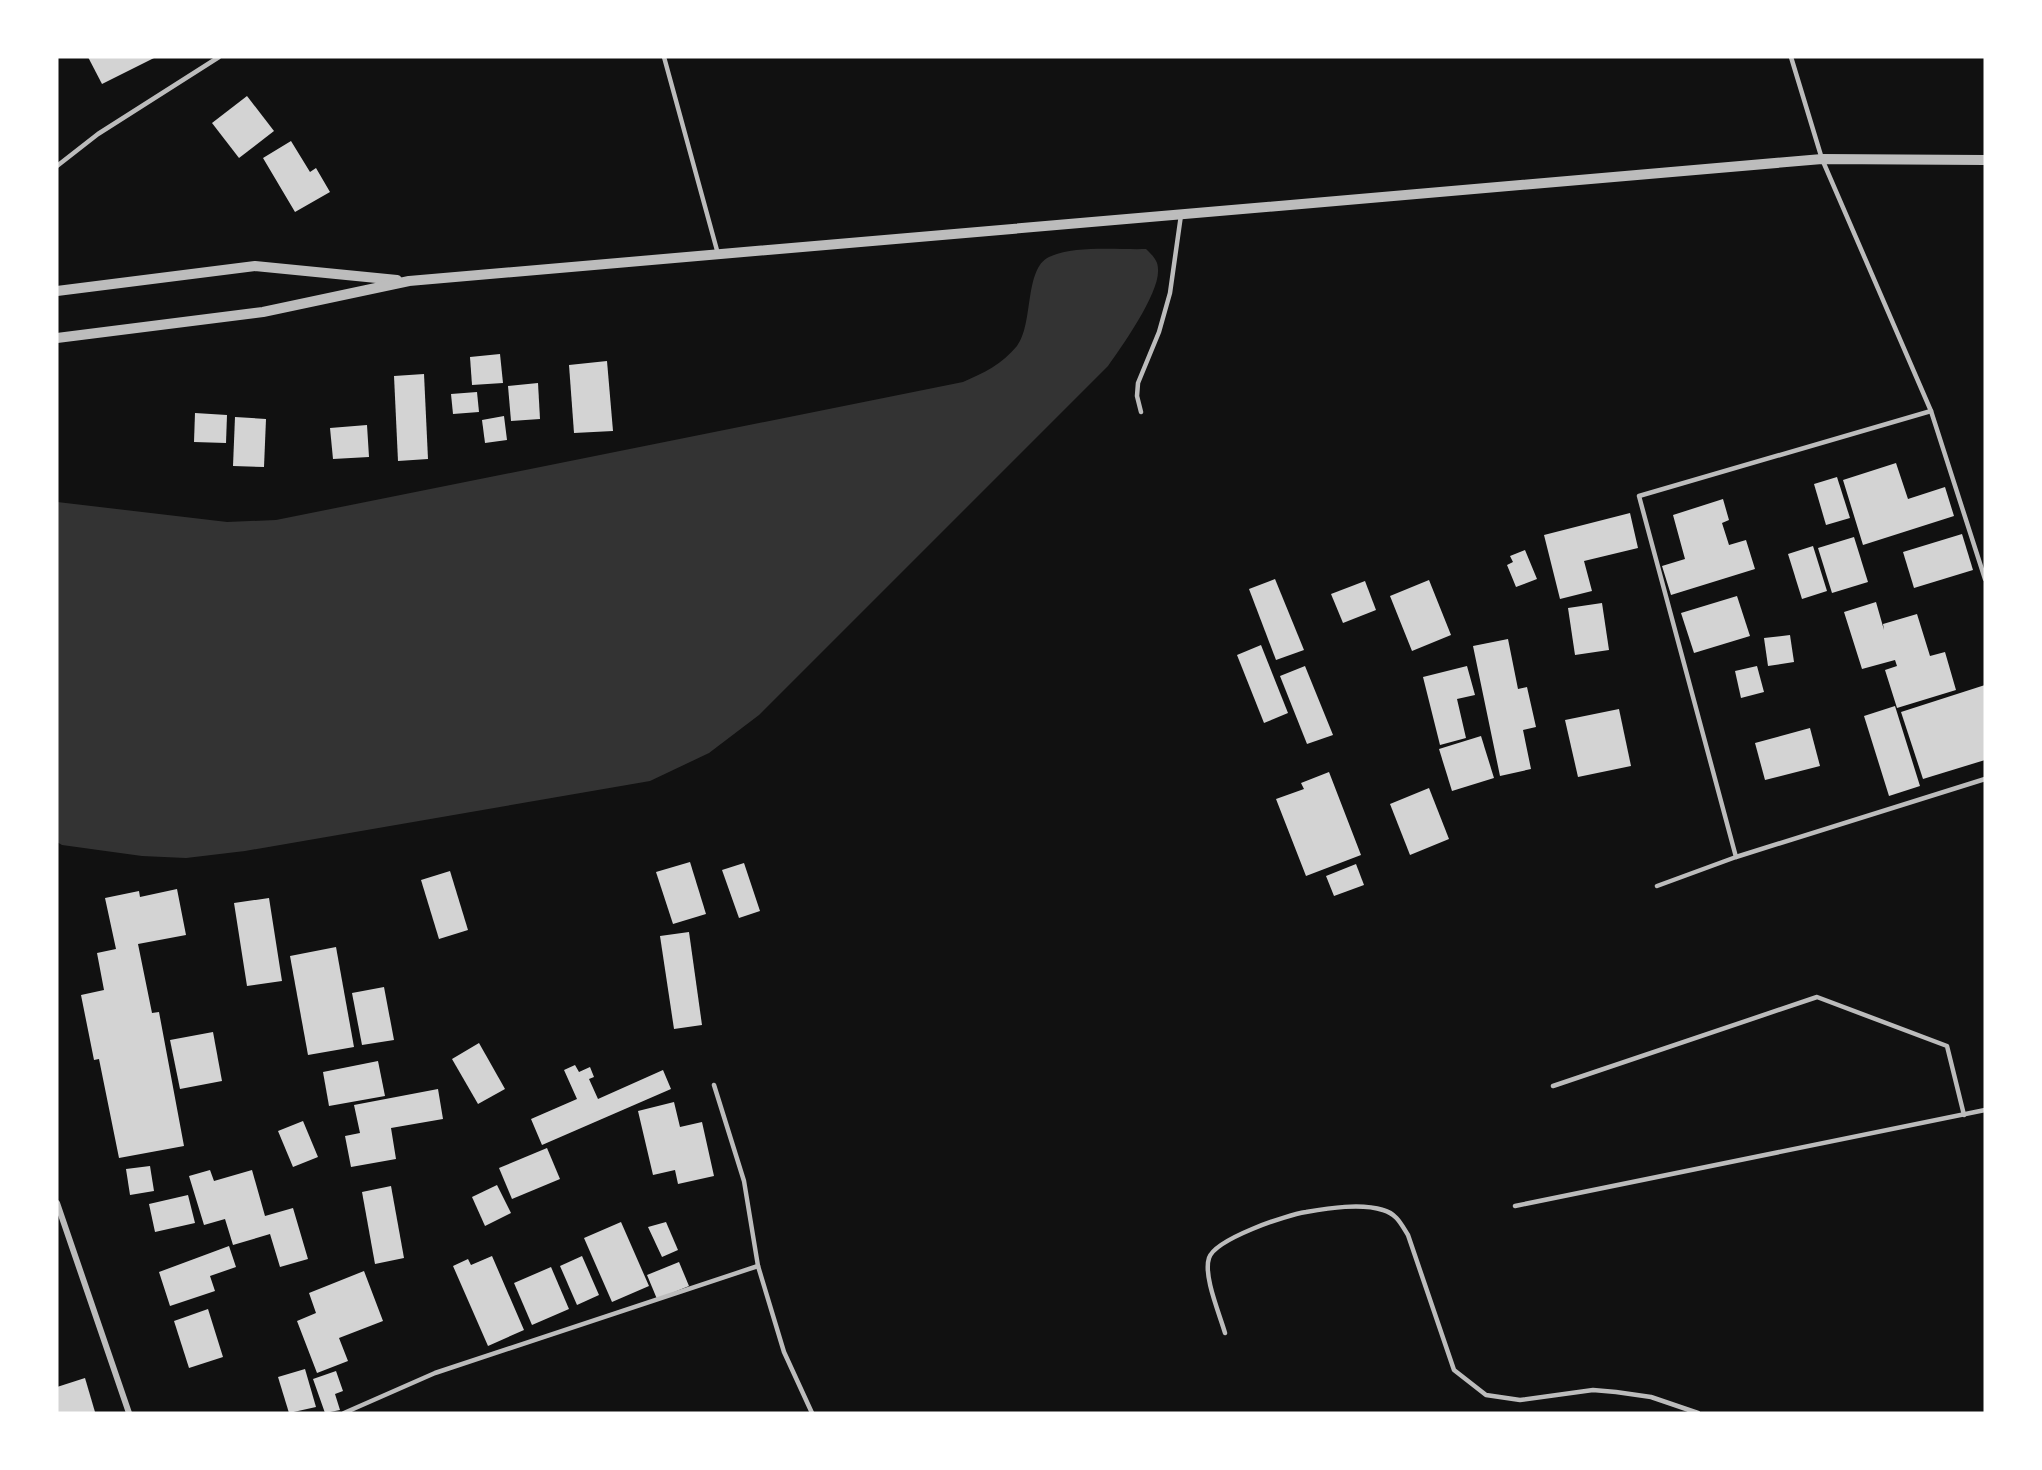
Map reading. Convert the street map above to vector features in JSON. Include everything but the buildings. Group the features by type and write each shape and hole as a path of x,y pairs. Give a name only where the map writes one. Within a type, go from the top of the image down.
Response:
{"street":[{"path":"57,338 263,312 409,281 1822,159 1985,160"},
{"path":"57,291 255,266 409,281"},
{"path":"57,1203 129,1413"}],"lane":[{"path":"57,165 98,134 219,57"},
{"path":"664,57 718,254"},
{"path":"1791,57 1822,159 1931,411 1985,579"},
{"path":"1141,412 1137,396 1138,383 1159,332 1170,293 1181,215"},
{"path":"1736,857 1639,496 1931,411"},
{"path":"1657,886 1736,857 1985,779"},
{"path":"1553,1086 1817,997 1947,1046 1964,1115"},
{"path":"714,1085 744,1181 758,1266 784,1352 812,1413"},
{"path":"1515,1206 1985,1110"},
{"path":"1225,1334 1208,1273 1209,1257 1219,1246 1241,1234 1304,1212 1351,1208 1384,1210 1397,1217 1408,1235 1454,1370 1477,1390 1486,1395 1520,1400 1593,1390 1616,1392 1651,1397 1698,1413"},
{"path":"344,1413 435,1373 758,1266"}],"shaded area":[{"path":"1084,249 1146,249 1157,263 1157,279 1147,305 1108,366 759,715 709,753 650,781 245,851 186,858 142,856 62,845 57,842 57,502 227,522 276,520 963,382 992,367 1017,346 1026,324 1036,273 1041,263 1049,257"}]}
